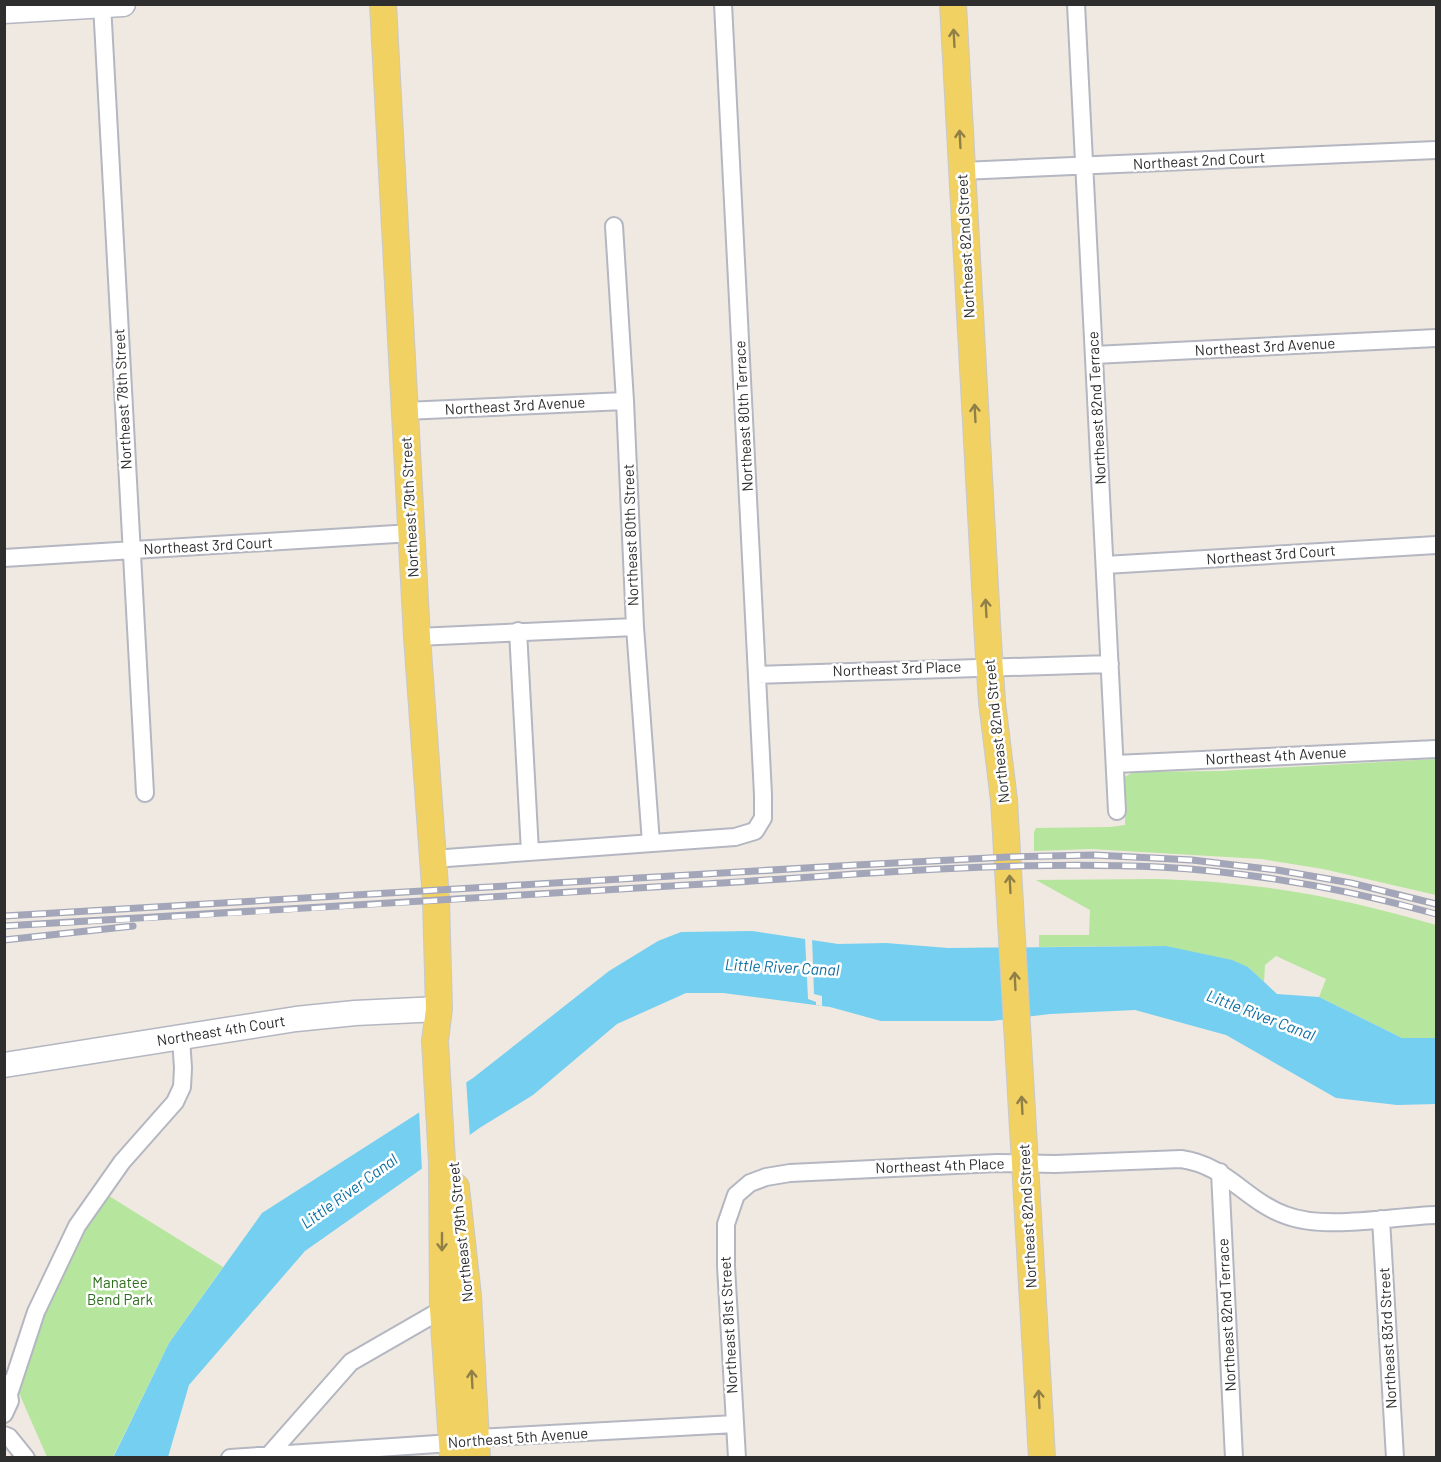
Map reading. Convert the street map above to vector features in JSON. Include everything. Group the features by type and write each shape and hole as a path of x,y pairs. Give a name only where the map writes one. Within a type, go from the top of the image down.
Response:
{"main road":[{"name":"Northeast 79th Street","path":"383,4 417,637 433,859 439,1009 435,1041 444,1090 447,1158 443,1309 464,1449"},
{"name":"Northeast 82nd Street","path":"952,4 990,667 1004,800 1042,1458"},
{"name":"Northeast 79th Street","path":"447,1158 468,1296 464,1449"}],"street":[{"name":"Northeast 80th Terrace","path":"651,843 750,834 759,827 764,812 723,4"},
{"name":"Northeast 82nd Terrace","path":"1076,4 1117,812"},
{"path":"4,11 109,5"},
{"name":"Northeast 78th Street","path":"109,5 131,550 145,793"},
{"name":"Northeast 2nd Court","path":"962,171 1437,150"},
{"name":"Northeast 80th Street","path":"615,226 634,627 651,843"},
{"name":"Northeast 3rd Avenue","path":"1094,355 1437,338"},
{"name":"Northeast 3rd Avenue","path":"405,411 625,401"},
{"name":"Northeast 3rd Court","path":"4,558 411,532"},
{"name":"Northeast 3rd Court","path":"1105,566 1437,545"},
{"path":"417,637 634,627"},
{"path":"518,631 530,852"},
{"name":"Northeast 3rd Place","path":"757,675 1110,664"},
{"name":"Northeast 4th Avenue","path":"1115,764 1437,749"},
{"path":"433,859 651,843"},
{"name":"Northeast 4th Court","path":"4,1065 313,1017 439,1009"},
{"path":"26,1458 7,1436 7,1385 23,1352 36,1312 77,1226 122,1162 175,1102 182,1087 181,1038"},
{"name":"Northeast 4th Place","path":"736,1195 750,1183 778,1174 997,1163 1181,1159 1197,1161 1220,1172"},
{"name":"Northeast 82nd Terrace","path":"1220,1172 1234,1458"},
{"path":"1220,1172 1269,1207 1291,1217 1322,1222 1437,1215"},
{"name":"Northeast 81st Street","path":"736,1195 726,1224 725,1240 737,1458"},
{"name":"Northeast 83rd Street","path":"1381,1219 1395,1458"},
{"path":"269,1456 351,1362 443,1309"},
{"path":"4,1362 23,1352"},
{"name":"Northeast 5th Avenue","path":"230,1458 464,1449 735,1424"}],"green space":[{"path":"1436,759 1436,895 1323,869 1261,859 1091,849 1034,851 1036,828 1125,825 1125,777 1133,772 1219,771"},
{"path":"1156,879 1214,882 1285,890 1387,911 1436,925 1436,1038 1402,1038 1319,997 1326,979 1276,956 1265,965 1264,982 1248,967 1166,946 1039,947 1039,935 1089,935 1090,910 1036,880"},
{"name":"Manatee Bend Park","path":"101,1191 223,1267 169,1343 113,1457 47,1457 12,1377"}],"water":[{"name":"Little River Canal","path":"752,931 838,944 886,943 948,948 1166,946 1232,960 1248,967 1277,994 1319,997 1402,1038 1436,1038 1436,1104 1397,1105 1336,1098 1226,1035 1135,1010 1050,1014 992,1021 881,1021 830,1007 723,993 686,993 617,1024 533,1095 481,1127 305,1251 189,1385 168,1457 113,1458 169,1343 262,1213 473,1078 609,971 658,941 681,932"}],"pier":[{"path":"805,937 812,937 814,994 822,996 822,1006 808,999"},
{"path":"466,1079 470,1138 422,1172 419,1109"}],"railway":[{"path":"4,916 856,865 1094,855 1192,860 1277,870 1351,883 1436,904"},
{"path":"4,926 875,873 1046,865 1159,867 1264,877 1334,889 1436,914"},
{"path":"4,940 133,926"}]}
